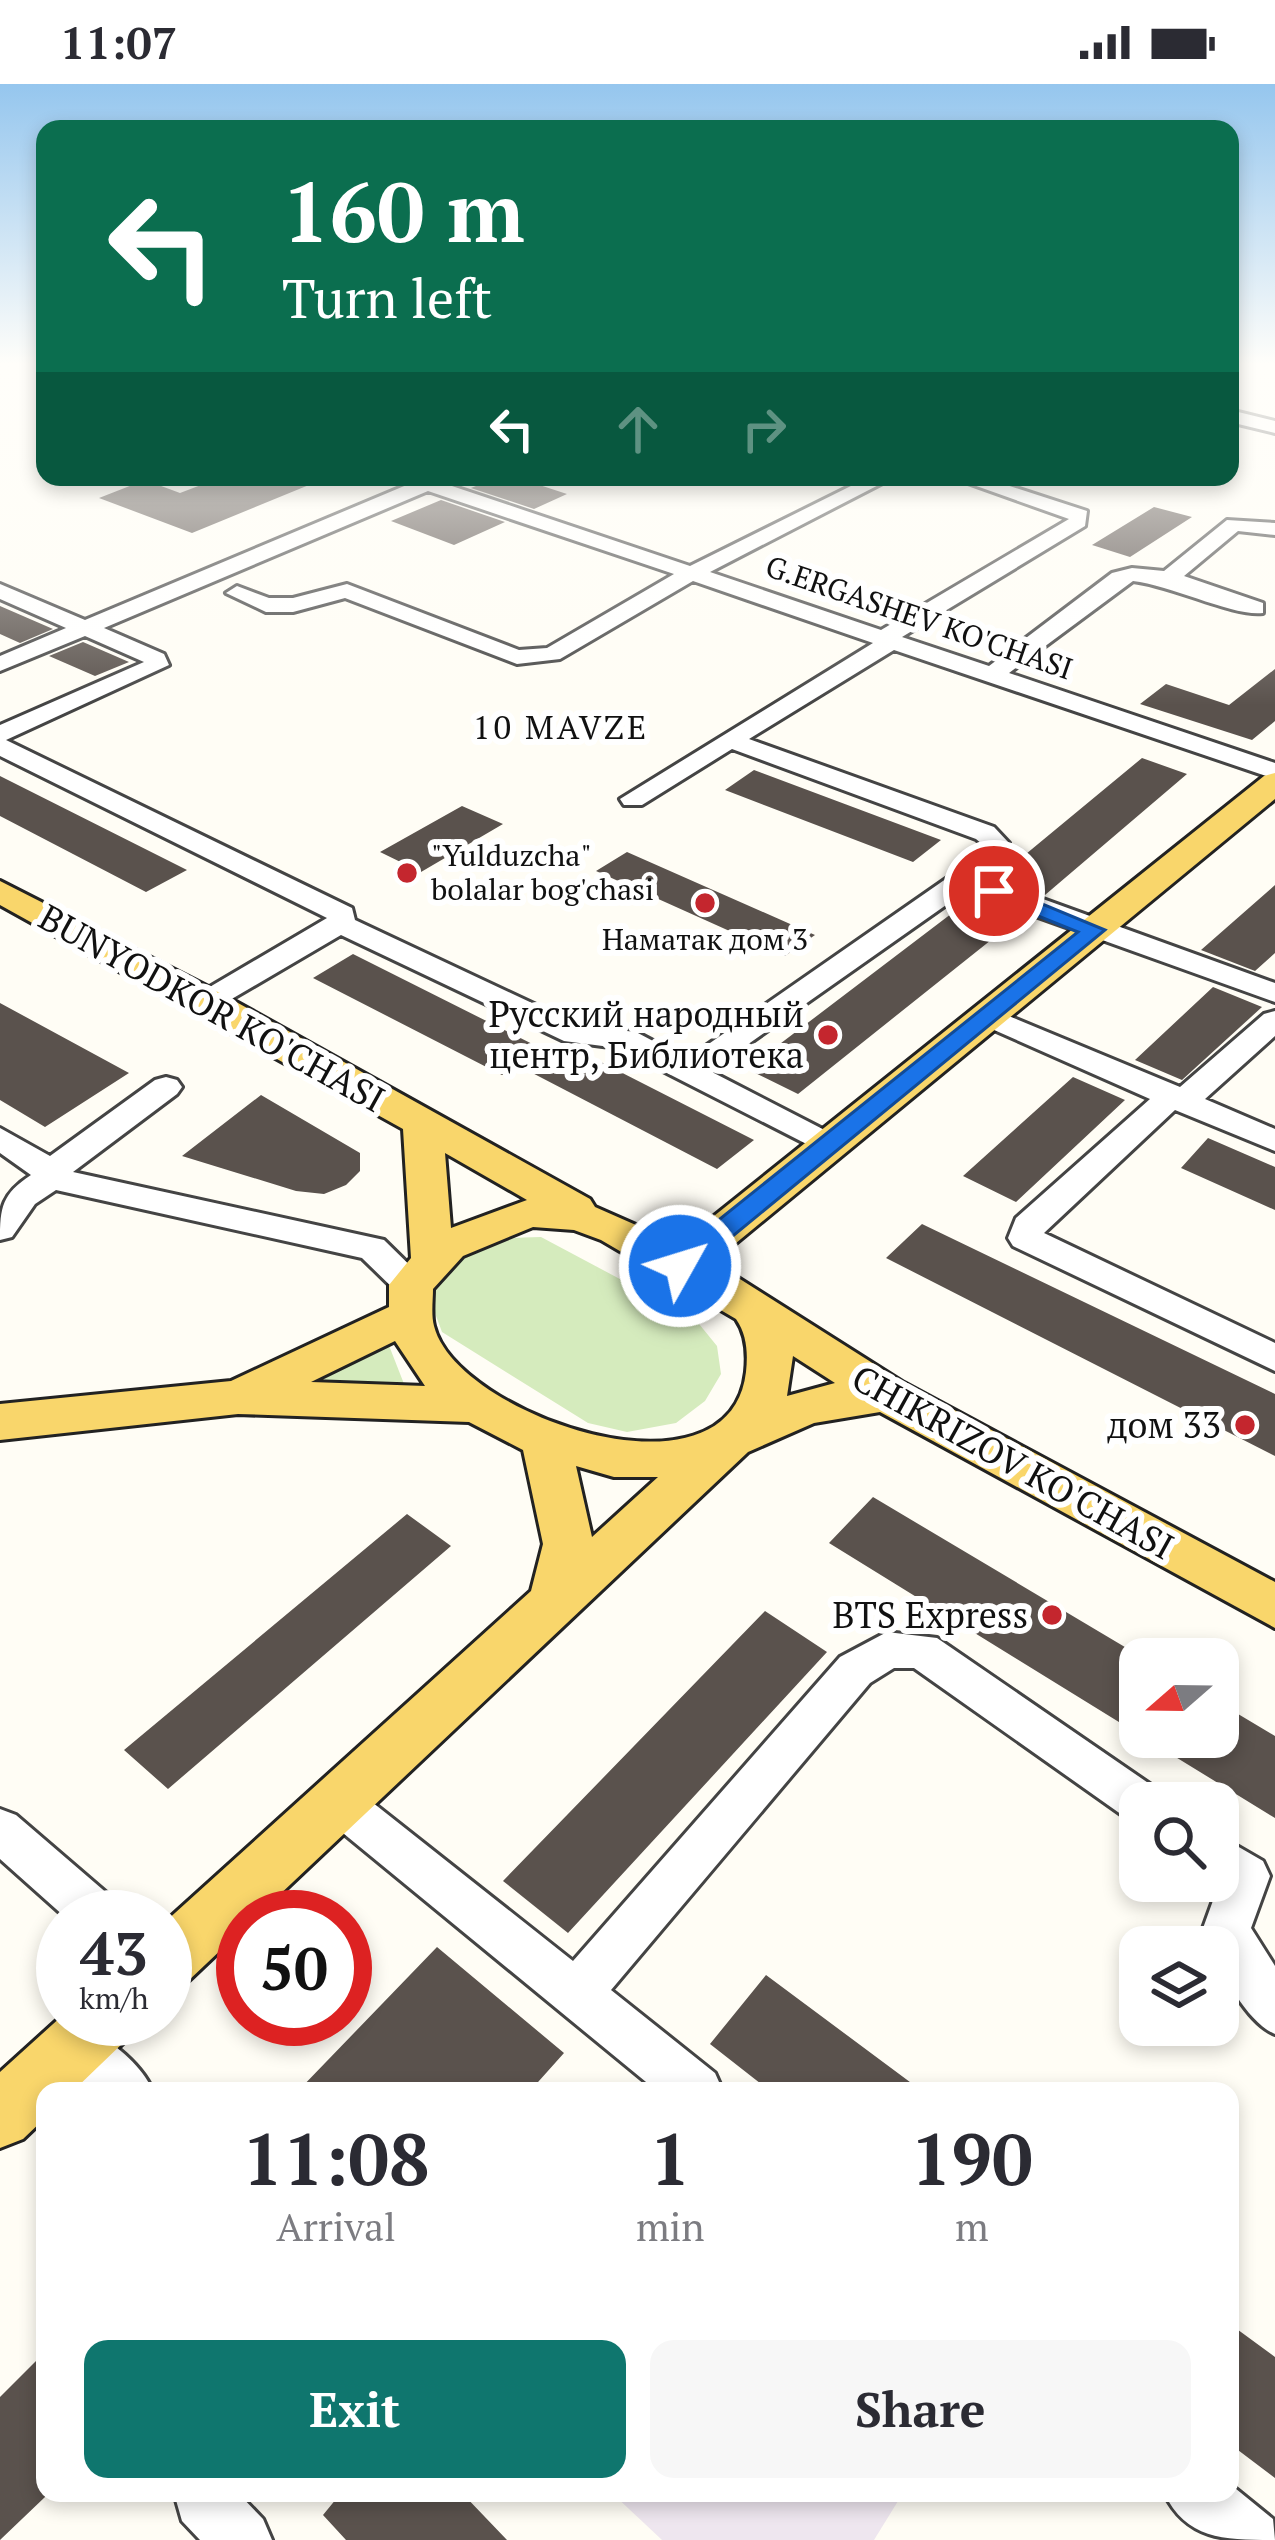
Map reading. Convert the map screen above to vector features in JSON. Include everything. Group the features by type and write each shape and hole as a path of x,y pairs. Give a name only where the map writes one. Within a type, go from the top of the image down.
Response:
{"main road":[{"path":"680,1266 1275,783"},
{"name":"BUNYODKOR KO'CHASI","path":"0,891 207,1001 424,1126"},
{"path":"192,1937 337,1801 734,1436 761,1412 770,1386 770,1345 756,1310 424,1126 416,1286 422,1358 480,1405 586,1455 634,1461 676,1460 734,1436 793,1408 843,1396 887,1396"},
{"path":"238,1397 416,1286 484,1224 529,1213 598,1222"},
{"name":"CHIKRIZOV KO'CHASI","path":"756,1310 887,1396 1275,1606"},
{"path":"0,1422 238,1397 480,1405"},
{"path":"545,1438 568,1544 555,1601"},
{"path":"36,2082 75,2046"},
{"path":"0,2116 36,2082"}],"street":[{"path":"0,664 410,486"},
{"name":"G.ERGASHEV KO'CHASI","path":"446,486 1275,771"},
{"path":"237,592 266,605 293,605 347,591 517,658 536,658 553,654 692,573 866,486"},
{"path":"633,799 1078,522 1080,515 1070,510 991,486"},
{"path":"1169,578 1234,524 1275,529"},
{"path":"992,675 1120,578 1169,578 1255,608"},
{"path":"0,591 155,659 157,665 0,734"},
{"path":"688,1072 963,880 996,843 985,832 729,740"},
{"path":"0,746 338,911 344,919 207,1001"},
{"path":"963,880 1275,993"},
{"path":"340,924 575,1035 626,1040 828,1145"},
{"path":"987,1016 1275,1141"},
{"path":"1275,1020 1028,1226 1024,1238 1275,1358"},
{"path":"0,1228 23,1196 51,1178 65,1159 166,1087"},
{"path":"0,1138 40,1164 51,1178 373,1248 416,1286"},
{"path":"576,1994 855,1670 887,1650 922,1650 1119,1787"},
{"path":"337,1801 686,2082"},
{"path":"0,1830 68,1890"},
{"path":"1237,1902 1226,1931 1275,2010"},
{"path":"98,2046 121,2082"},
{"path":"205,2502 242,2540"},
{"path":"1205,2502 1252,2540"}],"shaded area":[{"path":"622,2502 897,2502 874,2540 662,2540"}],"green space":[{"path":"541,1237 695,1319 717,1346 721,1374 705,1401 676,1423 627,1432 588,1423 442,1332 429,1297 448,1265 487,1242"},
{"path":"388,1343 406,1389 302,1382"}],"building":[{"path":"130,486 161,486 180,493 198,486 307,486 192,533 99,498"},
{"path":"543,486 567,494 534,509 471,488"},
{"path":"441,500 505,522 454,545 391,521"},
{"path":"1154,507 1192,517 1130,557 1092,545"},
{"path":"0,606 53,629 20,643 0,634"},
{"path":"83,642 129,662 95,676 49,656"},
{"path":"1275,669 1275,721 1252,740 1140,704 1166,684 1229,705"},
{"path":"1142,758 1187,774 1045,895 997,878"},
{"path":"754,770 941,840 913,862 725,790"},
{"path":"0,776 187,870 146,892 0,816"},
{"path":"462,806 503,824 421,872 380,852"},
{"name":"Наматак дом 3","path":"627,852 815,935 785,956 596,871"},
{"path":"1275,885 1275,953 1255,971 1201,950"},
{"path":"972,898 1021,916 798,1094 747,1069"},
{"path":"353,954 580,1068 593,1058 754,1140 717,1169 517,1065 502,1075 313,978"},
{"path":"1213,987 1262,1007 1182,1080 1135,1060"},
{"path":"0,1003 129,1073 45,1127 0,1100"},
{"path":"1073,1077 1125,1100 1016,1202 963,1176"},
{"path":"261,1095 360,1153 360,1171 346,1185 324,1194 296,1191 182,1156"},
{"path":"1208,1138 1275,1167 1275,1210 1181,1168"},
{"path":"922,1224 1275,1394 1275,1456 886,1258"},
{"path":"873,1497 1119,1643 1119,1722 829,1543"},
{"path":"407,1514 451,1546 168,1789 124,1750"},
{"path":"765,1611 827,1652 568,1933 503,1881"},
{"path":"1239,1715 1275,1736 1275,1818 1239,1796 1239,1782 1216,1782 1177,1758 1239,1758"},
{"path":"437,1947 564,2053 538,2082 307,2082 341,2046 372,2046 372,2014"},
{"path":"766,1975 910,2082 759,2082 710,2044"},
{"path":"1239,2331 1275,2357 1275,2478 1239,2451"},
{"path":"36,2361 36,2502 40,2502 0,2540 0,2397"},
{"path":"334,2502 471,2502 507,2540 346,2540 323,2515"}],"place":[{"name":"\"Yulduzcha\" bolalar bog'chasi","path":"407,873"},
{"name":"Наматак дом 3","path":"705,903"},
{"name":"Русский народный центр, Библиотека","path":"828,1035"},
{"name":"дом 33","path":"1245,1425"},
{"name":"BTS Express","path":"1052,1615"}],"district":[{"name":"10 MAVZE","path":"561,727"}],"route":[{"path":"680,1266 1094,930 994,891"}]}
